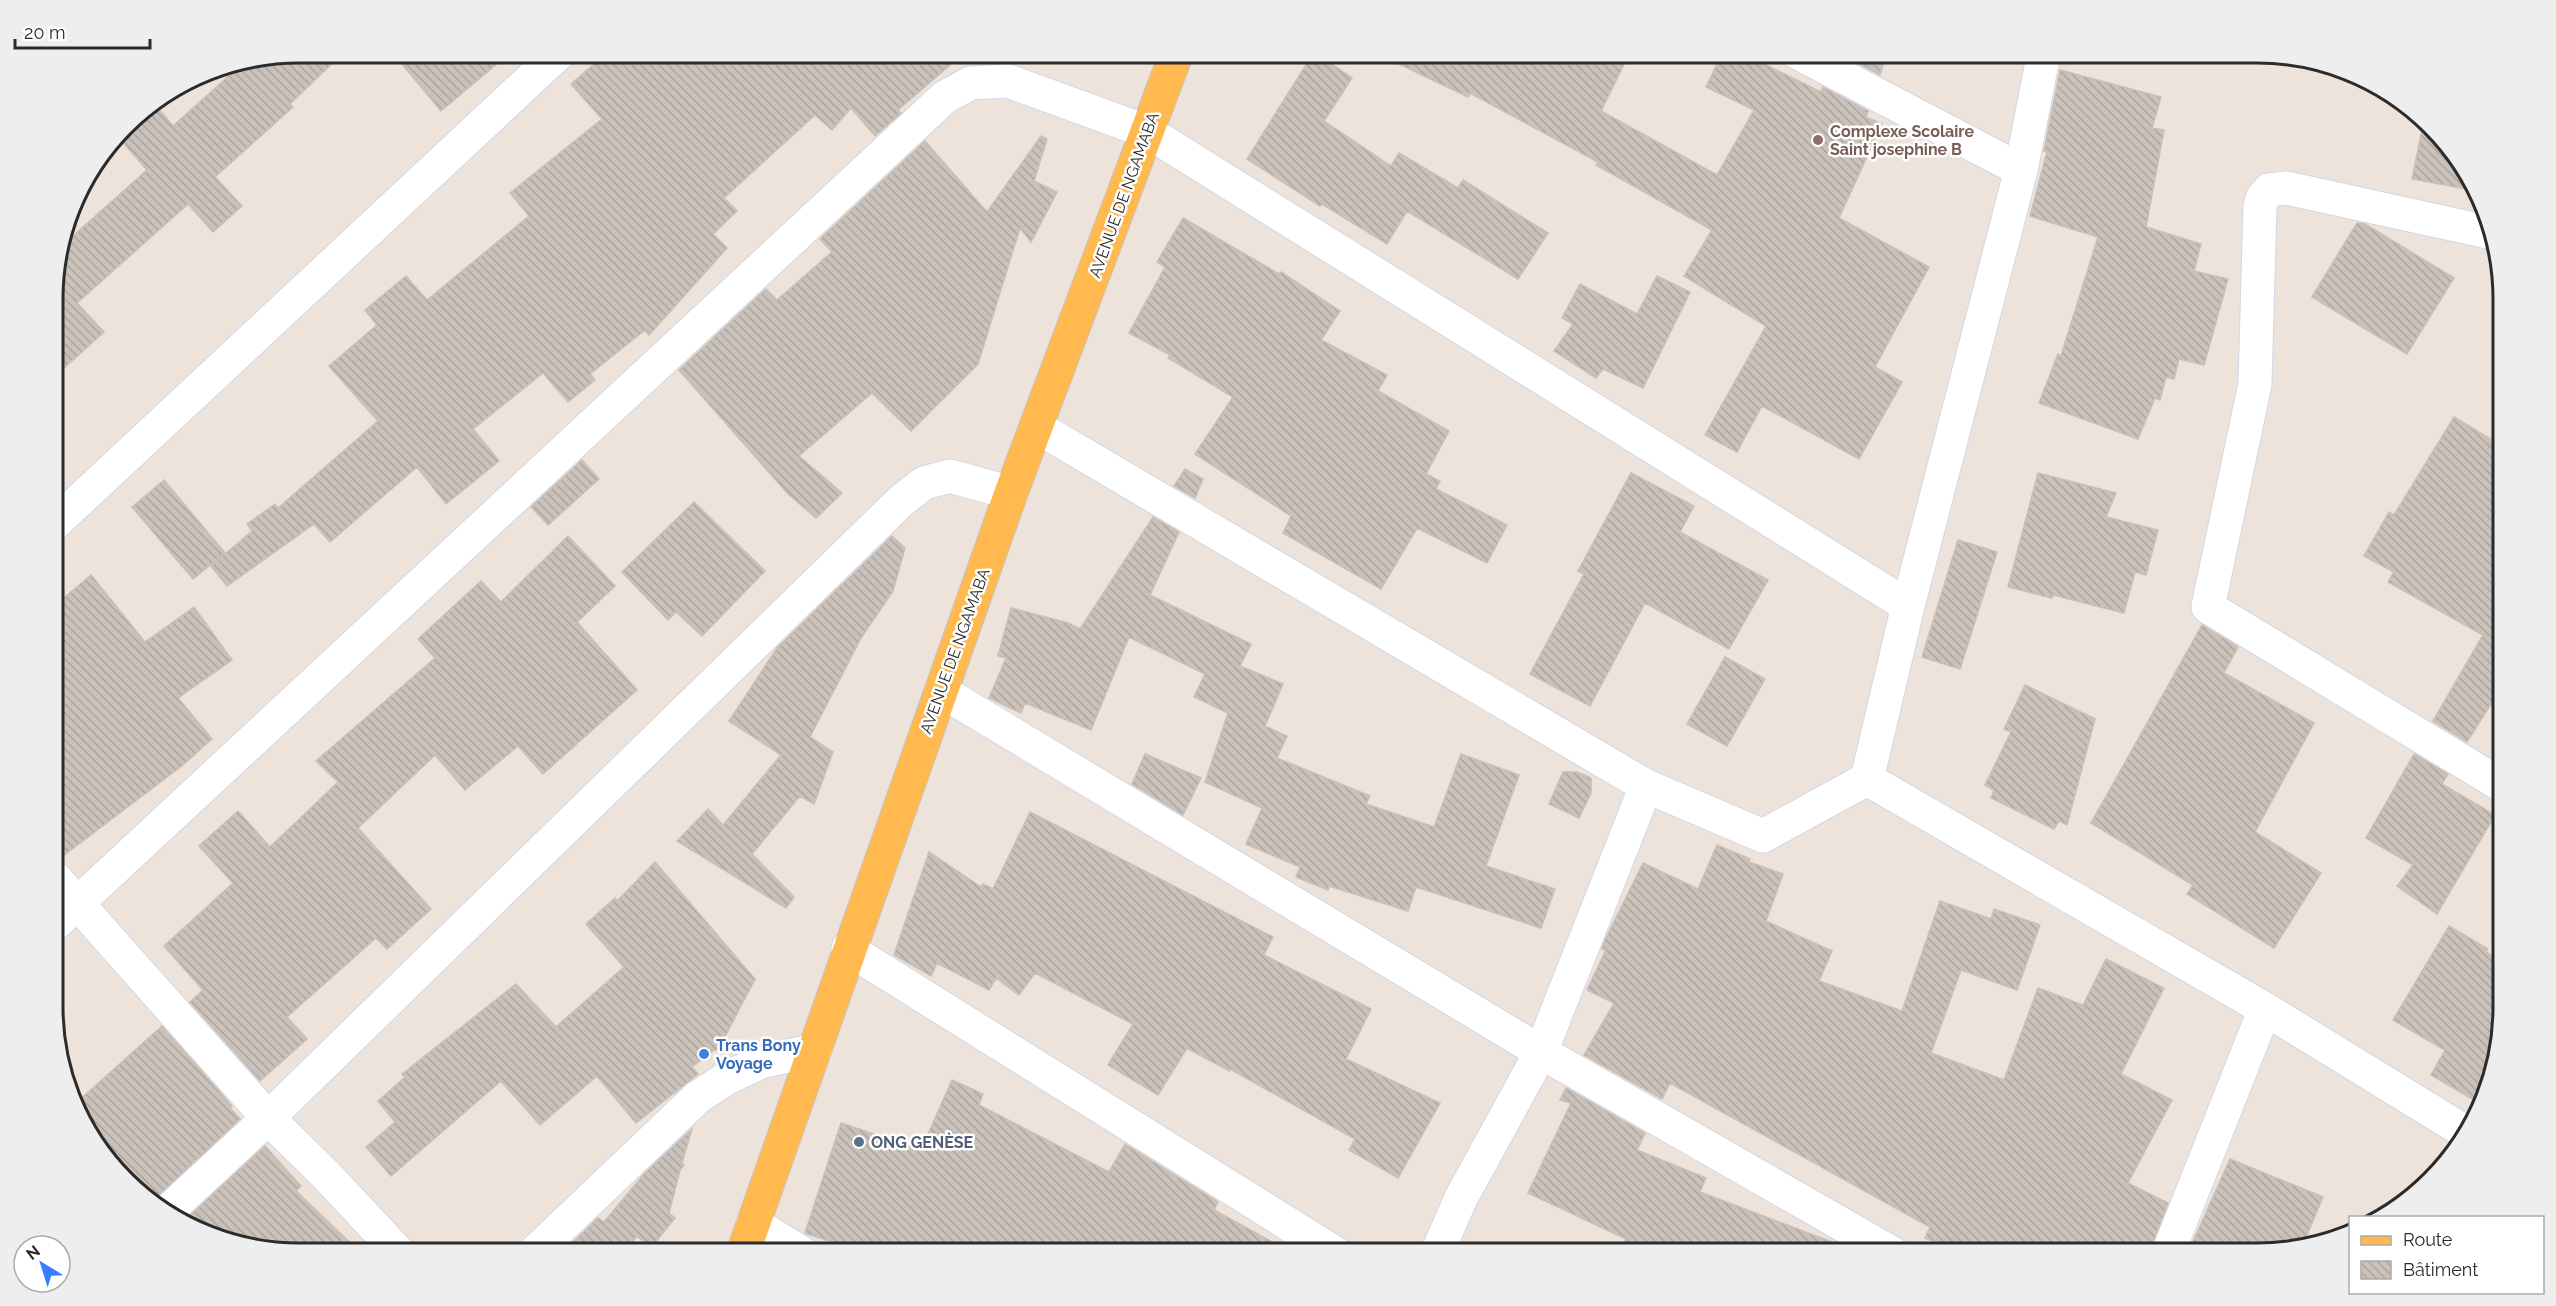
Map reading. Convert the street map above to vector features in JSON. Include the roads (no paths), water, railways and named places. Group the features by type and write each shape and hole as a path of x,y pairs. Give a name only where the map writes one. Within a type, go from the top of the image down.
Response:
{"main road":[{"name":"AVENUE DE NGAMABA","path":"748,1238 815,1050 848,949 1011,493 1173,63"}],"street":[{"path":"63,516 548,63"},
{"path":"1825,63 2021,170"},
{"path":"1037,427 1646,786 1763,836 1867,779 1908,606 2021,170 2042,63"},
{"path":"63,917 945,97 971,83 1008,81 1148,132 1908,606"},
{"path":"2483,231 2287,188 2269,190 2263,197 2260,206 2255,384 2208,607 2493,780"},
{"path":"173,1206 268,1118 901,501 924,483 950,476 1011,493"},
{"path":"941,691 1541,1052 1875,1243"},
{"path":"1867,779 2265,1009 2459,1128"},
{"path":"1441,1243 1461,1198 1541,1052 1646,786"},
{"path":"63,887 268,1118 327,1176 390,1243"},
{"path":"848,949 1319,1243"},
{"path":"2172,1243 2265,1009"},
{"path":"545,1243 698,1097 727,1078 761,1062 815,1050"},
{"path":"748,1238 766,1243"}],"place":[{"name":"Complexe Scolaire Saint josephine B","path":"1818,140"},
{"name":"Trans Bony Voyage","path":"704,1054"},
{"name":"ONG GENÈSE","path":"859,1142"}]}
